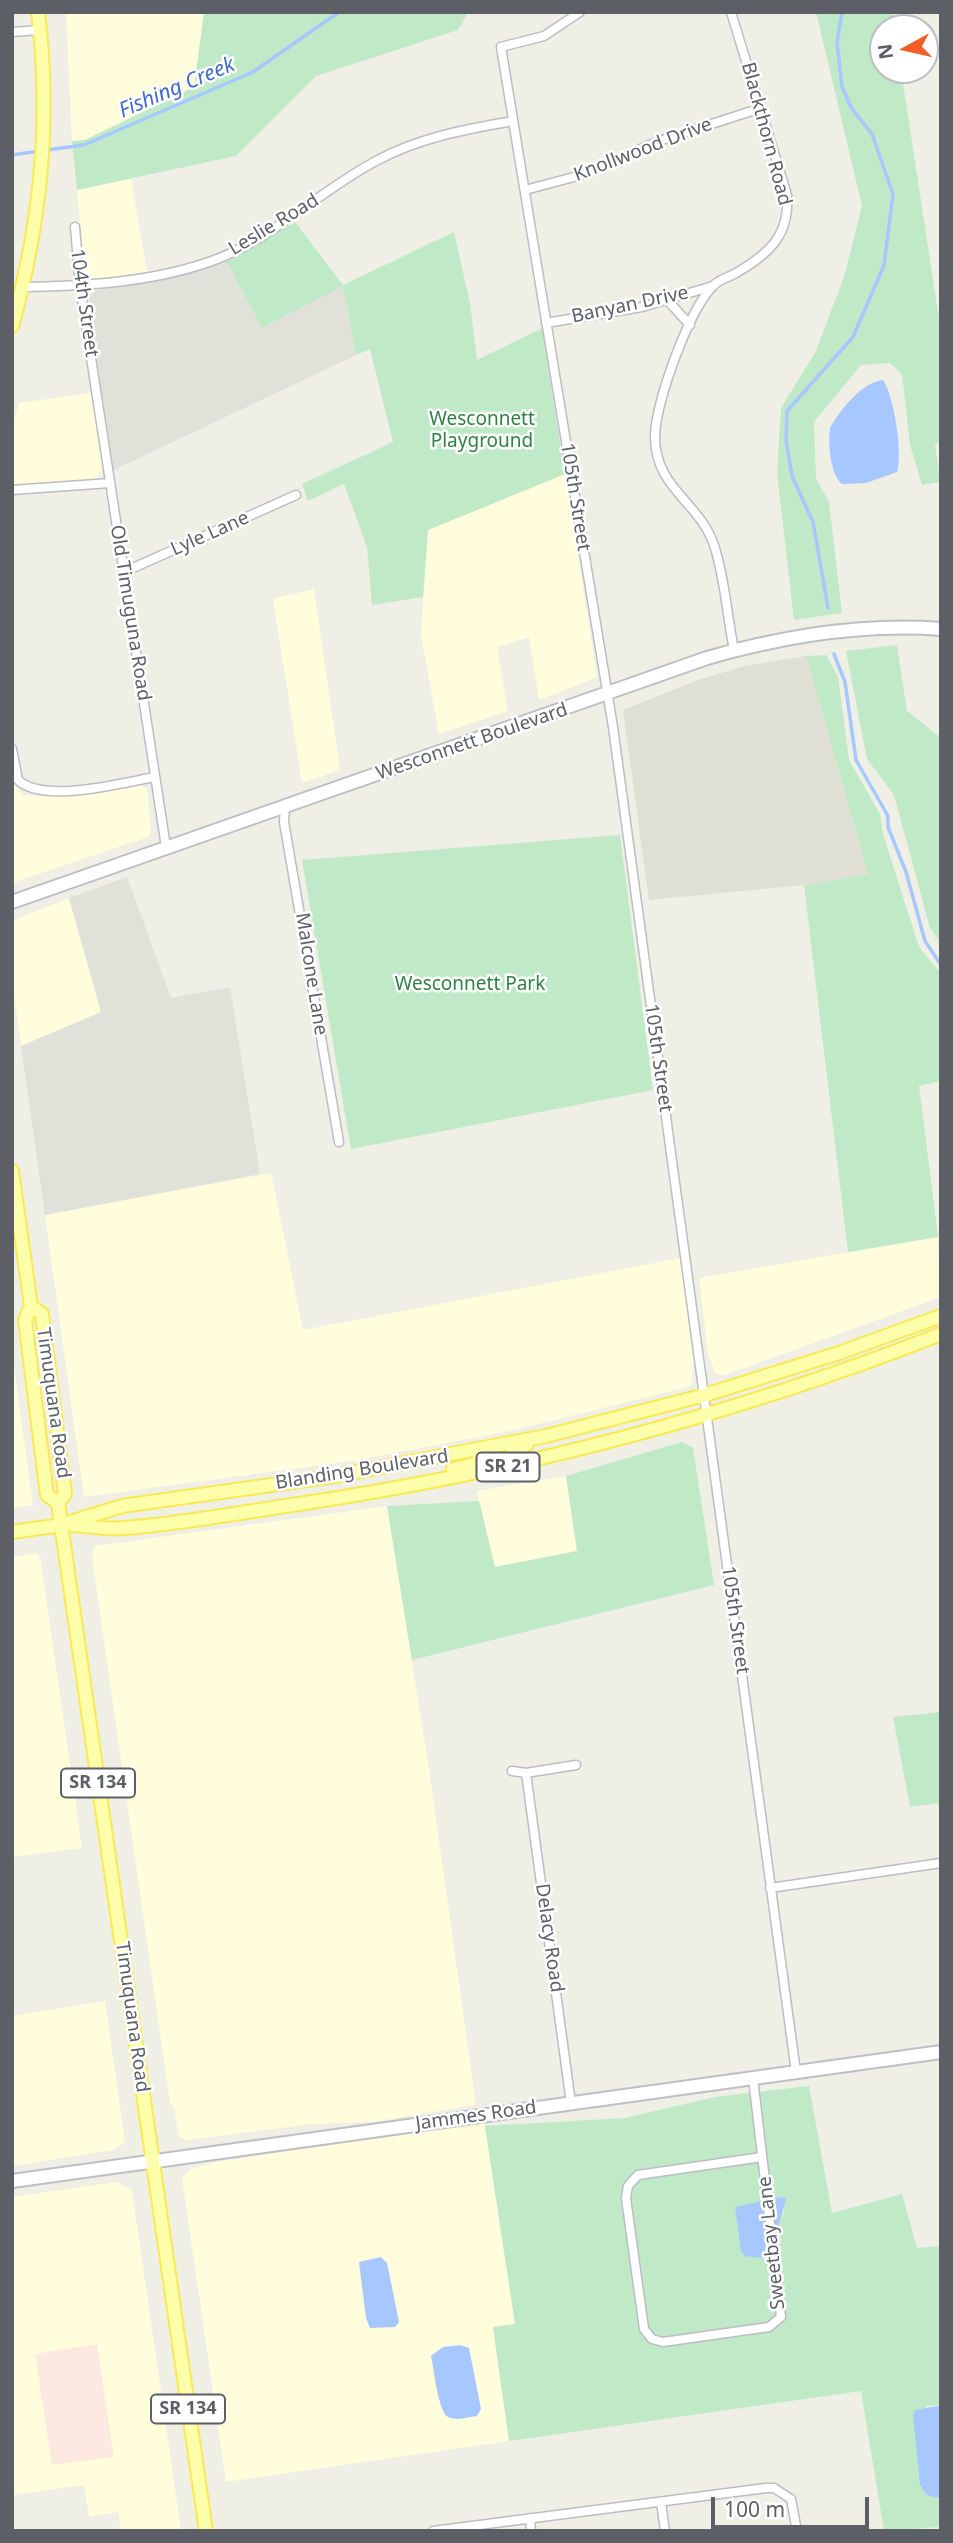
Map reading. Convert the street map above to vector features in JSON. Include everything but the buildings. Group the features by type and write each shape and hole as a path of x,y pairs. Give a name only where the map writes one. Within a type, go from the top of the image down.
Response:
{"main road":[{"path":"12,326 23,287 39,199 44,140 38,12"},
{"name":"Timuquana Road","path":"12,1171 31,1306 25,1320 47,1495 58,1503 206,2531"},
{"name":"Blanding Boulevard","path":"12,1532 61,1525 122,1506 335,1476 546,1436 705,1395 911,1328 941,1315"},
{"name":"Blanding Boulevard","path":"61,1525 122,1529 405,1487 497,1469 602,1446 707,1415 941,1334"},
{"path":"497,1469 517,1449 546,1436"},
{"path":"405,1487 421,1475 475,1464 490,1447"}],"street":[{"name":"105th Street","path":"580,12 544,36 502,47 607,693 796,2072"},
{"name":"Blackthorn Road","path":"731,12 787,195 786,226 780,239 757,261 713,286 690,325 662,394 657,414 656,450 666,480 705,526 713,544 734,650"},
{"path":"12,32 40,30"},
{"name":"Knollwood Drive","path":"525,190 585,174 656,142 761,108"},
{"name":"Leslie Road","path":"23,287 80,286 164,272 216,259 279,227 376,161 438,136 513,121"},
{"name":"104th Street","path":"75,227 80,286 94,379"},
{"name":"Banyan Drive","path":"546,323 668,301 713,286"},
{"path":"668,301 690,325"},
{"name":"Old Timuguna Road","path":"94,379 166,847"},
{"path":"12,490 110,483"},
{"name":"Lyle Lane","path":"124,572 296,495"},
{"name":"Wesconnett Boulevard","path":"12,902 734,650 780,639 841,630 941,629"},
{"path":"12,749 18,780 32,789 93,788 154,777"},
{"name":"Malcone Lane","path":"285,806 284,822 339,1142"},
{"path":"911,1328 917,1343"},
{"path":"512,1771 526,1773 576,1765"},
{"name":"Delacy Road","path":"526,1773 571,2103"},
{"path":"770,1888 941,1863"},
{"name":"Jammes Road","path":"12,2181 941,2052"},
{"name":"Sweetbay Lane","path":"753,2078 781,2316 769,2327 663,2342 652,2339 645,2329 626,2198 628,2186 638,2175 762,2157"},
{"path":"433,2531 774,2488 791,2499 797,2531"},
{"path":"661,2502 665,2531"},
{"path":"530,2518 531,2531"}],"shaded area":[{"path":"66,12 204,12 195,87 85,140 72,141"},
{"path":"131,178 147,272 93,280 85,276 77,190"},
{"path":"226,261 262,328 343,285 356,355 114,470 88,304 90,295 103,287 169,276"},
{"path":"91,393 103,467 100,473 93,481 12,484 12,428 19,403"},
{"path":"565,474 597,677 539,700 529,637 497,647 508,711 439,734 421,635 428,530"},
{"path":"314,589 340,770 302,783 273,599"},
{"path":"806,656 868,874 804,885 649,900 623,710 698,680 745,666"},
{"path":"12,782 23,795 60,797 141,785 147,789 151,831 148,837 12,883"},
{"path":"127,877 171,998 230,987 260,1174 45,1215 21,1046 101,1012 69,898"},
{"path":"69,898 101,1012 21,1046 12,976 12,921"},
{"path":"271,1173 303,1330 681,1258 694,1357 691,1386 510,1431 359,1460 84,1497 45,1215"},
{"path":"938,1237 941,1297 725,1375 716,1374 708,1354 699,1278"},
{"path":"12,1352 33,1505 12,1508"},
{"path":"566,1476 577,1551 495,1567 477,1491"},
{"path":"387,1506 429,1769 476,2105 372,2122 312,2124 186,2140 179,2137 174,2107 170,2103 92,1557 95,1546"},
{"path":"36,1553 40,1556 82,1848 12,1857 12,1557"},
{"path":"105,2001 125,2142 113,2150 12,2166 12,2016"},
{"path":"484,2121 515,2324 493,2328 509,2441 226,2482 182,2178 190,2170 211,2163"},
{"path":"117,2182 132,2190 181,2531 121,2531 118,2512 89,2517 84,2485 12,2495 12,2197"},
{"path":"97,2344 114,2457 52,2465 35,2354"}],"green space":[{"path":"204,12 468,12 458,30 316,76 236,156 77,190 72,141 85,140 194,87"},
{"path":"816,12 893,12 869,14 869,84 903,84 941,332 941,442 935,444 940,482 922,485 910,445 902,374 890,363 861,365 814,422 816,479 829,502 842,613 794,620 777,473 781,408 815,353 844,277 862,206"},
{"name":"Wesconnett Playground","path":"295,222 343,285 454,232 470,303 477,360 542,328 565,474 428,530 423,597 372,605 367,547 344,484 308,501 302,484 393,442 370,349 356,355 343,286 262,328 226,261"},
{"path":"897,645 907,711 941,738 941,943 930,928 894,795 867,759 846,651"},
{"path":"826,655 838,677 849,760 880,814 883,834 919,947 941,974 941,1081 919,1086 938,1237 848,1252 804,885 868,874 806,656"},
{"name":"Wesconnett Park","path":"620,835 653,1090 351,1149 302,860"},
{"path":"682,1442 693,1448 714,1585 412,1660 387,1506 479,1501 495,1567 577,1551 566,1476"},
{"path":"941,1712 941,1803 910,1807 893,1717"},
{"path":"809,2086 832,2213 902,2194 917,2248 941,2246 941,2405 926,2406 936,2498 941,2497 941,2527 884,2531 861,2391 509,2441 493,2327 515,2324 485,2126 625,2118 715,2097","holes":["752,2204 785,2208 779,2225 781,2244 740,2237 735,2207"]}],"water":[{"path":"883,380 891,399 896,425 899,452 897,472 866,483 842,484 832,466 830,428 860,391"},
{"path":"781,2197 786,2199 779,2225 778,2250 763,2258 745,2256 741,2251 735,2207"},
{"path":"381,2257 387,2263 399,2322 395,2327 370,2328 366,2318 359,2262"},
{"path":"460,2345 469,2348 481,2409 477,2416 455,2419 448,2417 442,2407 431,2356 443,2347"},
{"path":"941,2405 941,2497 934,2497 926,2493 920,2485 913,2415 916,2410"}],"waterway":[{"name":"Fishing Creek","path":"47,150 84,145 253,72 339,12"},
{"path":"828,608 813,522 792,476 786,440 787,411 853,337 884,265 893,194 872,134 852,109 842,87 837,42 842,12"},
{"name":"Fishing Creek","path":"12,155 39,151"},
{"path":"834,654 845,682 856,760 888,816 888,827 906,872 925,941 941,965"}]}
